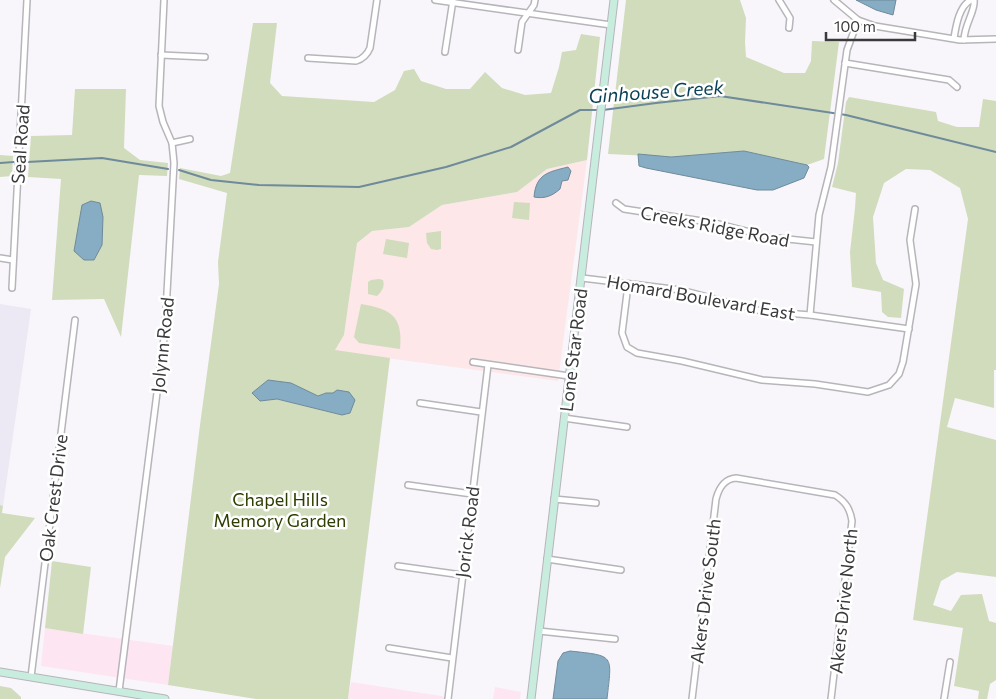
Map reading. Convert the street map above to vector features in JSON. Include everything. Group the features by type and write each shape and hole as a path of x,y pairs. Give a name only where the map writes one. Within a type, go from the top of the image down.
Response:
{"street":[{"name":"Seal Road","path":"12,288 28,0"},
{"name":"Jolynn Road","path":"119,691 165,330 174,163 172,143 163,122 159,106 164,0"},
{"path":"308,58 356,61 368,54 372,42 376,0"},
{"path":"435,0 529,12 611,26"},
{"path":"518,50 522,22 534,5 535,0"},
{"name":"Lone Star Road","path":"531,699 614,0"},
{"path":"779,0 790,18 789,28"},
{"path":"834,0 858,20 875,26 964,40 996,39"},
{"path":"954,38 961,14 967,3 972,0 975,6 966,25 964,40"},
{"path":"445,52 453,1"},
{"path":"961,14 969,17"},
{"path":"810,315 819,215 831,167 850,38 858,20"},
{"path":"161,55 205,57"},
{"path":"845,63 949,80 957,87"},
{"path":"172,143 190,139"},
{"name":"Creeks Ridge Road","path":"616,203 624,209 715,222 769,237 816,242"},
{"path":"628,284 622,333 627,347 637,353 682,360 762,380 815,384 868,392 889,385 899,374 903,362 916,284 910,240 915,209"},
{"path":"0,258 13,260"},
{"name":"Homard Boulevard East","path":"582,278 681,290 761,311 810,315 909,329"},
{"name":"Oak Crest Drive","path":"31,677 76,320"},
{"path":"472,362 569,376"},
{"name":"Jorick Road","path":"448,699 488,365"},
{"path":"420,403 481,412"},
{"path":"564,418 627,427"},
{"name":"Akers Drive South","path":"692,699 716,499 722,485 732,478 742,478 835,495 847,505"},
{"path":"408,485 472,494"},
{"path":"554,499 596,503"},
{"name":"Akers Drive North","path":"831,699 852,521 847,505"},
{"path":"547,559 621,570"},
{"path":"398,566 462,576"},
{"path":"539,631 615,639"},
{"path":"389,648 452,658"},
{"path":"944,699 950,662"},
{"path":"0,672 165,699"}],"shaded area":[{"path":"587,160 558,381 334,351 344,335 357,243 372,231 409,227 442,205 517,192 547,169"},
{"path":"0,304 31,309 3,506 0,505"},
{"path":"45,628 173,646 168,685 41,666"},
{"path":"351,682 441,696 453,699 348,699"},
{"path":"495,687 521,692 520,699 493,699"}],"green space":[{"path":"626,0 740,0 746,18 746,57 784,73 805,73 811,61 812,41 839,42 824,159 807,165 744,151 671,157 608,154"},
{"name":"Chapel Hills Memory Garden","path":"253,23 277,23 270,83 282,96 374,102 395,90 404,71 414,69 421,81 446,89 470,89 485,72 502,88 525,95 551,93 562,52 576,50 581,34 600,37 587,160 547,169 517,192 442,205 409,227 372,231 357,243 344,335 335,350 390,358 348,699 256,699 168,685 219,284 218,262 227,193 179,179 180,168 221,176 230,173","holes":["291,383 318,396 325,393 333,393 342,415 276,399"]},
{"path":"75,89 126,89 124,148 140,160 168,163 167,176 139,175 121,337 104,299 52,300 61,179 28,177 31,136 72,135"},
{"path":"849,97 936,112 938,121 957,127 979,127 983,99 996,101 996,370 994,370 994,408 955,398 947,427 996,440 996,577 957,572 941,581 933,605 951,611 961,595 982,594 989,621 996,623 996,680 990,684 987,699 978,699 979,691 954,686 963,628 913,620 968,219 960,188 930,170 906,169 884,183 873,217 876,263 883,280 904,289 901,318 888,317 882,312 881,292 852,287 850,252 856,193 832,187 838,163 846,102"},
{"path":"0,155 13,156 12,176 0,177"},
{"path":"514,202 530,203 529,220 512,218"},
{"path":"441,231 441,249 431,249 427,243 426,233"},
{"path":"386,239 409,243 407,258 383,254"},
{"path":"379,279 384,282 380,292 377,296 368,294 368,282"},
{"path":"361,304 380,308 393,316 399,329 400,349 359,343 354,337"},
{"path":"0,505 3,506 2,513 35,518 5,557 0,588"},
{"path":"52,561 91,567 83,634 45,628"},
{"path":"0,686 11,688 21,699 0,699"}],"water":[{"path":"856,0 896,0 893,15 876,10"},
{"path":"744,151 809,167 804,178 773,190 757,190 639,166 638,154 671,157"},
{"path":"568,167 571,171 568,180 562,181 560,189 542,198 534,197 537,183 544,175"},
{"path":"91,201 100,203 103,217 102,245 94,260 84,260 74,251 82,205"},
{"path":"268,380 291,383 318,396 333,393 337,390 349,392 355,400 350,413 342,415 277,399 260,401 252,393"},
{"path":"570,651 595,654 607,660 610,673 607,699 553,699 558,661 563,653"}],"waterway":[{"name":"Ginhouse Creek","path":"603,110 720,96 846,115 996,152"},
{"name":"Ginhouse Creek","path":"179,170 211,180 259,185 359,187 446,167 511,147 580,110 598,110"},
{"name":"Ginhouse Creek","path":"27,162 102,158 168,169"},
{"name":"Ginhouse Creek","path":"0,163 14,162"}]}
